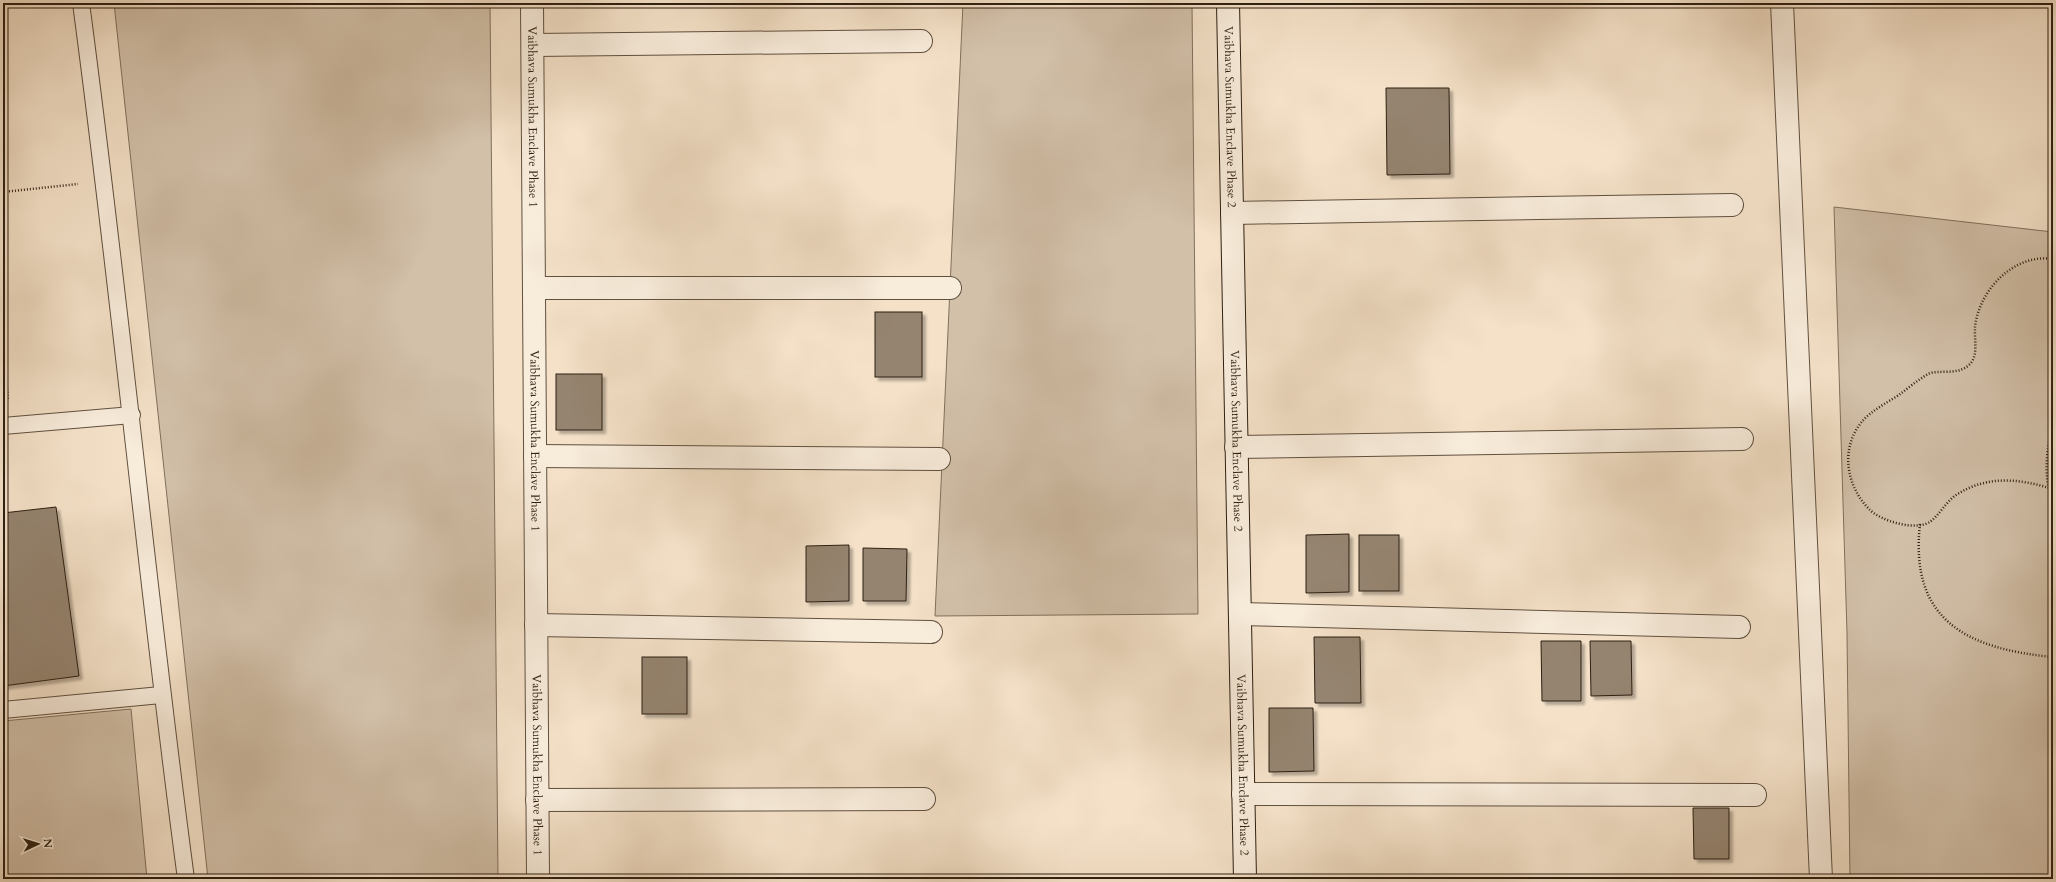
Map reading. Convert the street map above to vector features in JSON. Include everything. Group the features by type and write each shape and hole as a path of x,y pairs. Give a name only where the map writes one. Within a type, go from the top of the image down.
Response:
{"street":[{"name":"Vaibhava Sumukha Enclave Phase 1","path":"532,3 538,879"},
{"name":"Vaibhava Sumukha Enclave Phase 2","path":"1228,3 1245,879"},
{"path":"1782,3 1821,879"},
{"path":"533,45 921,41"},
{"path":"1232,213 1732,205"},
{"path":"535,288 950,288"},
{"path":"1236,447 1742,439"},
{"path":"535,456 939,459"},
{"path":"1240,614 1739,626"},
{"path":"536,625 930,632"},
{"path":"1243,794 1755,795"},
{"path":"537,800 924,799"}],"lane":[{"path":"81,3 132,414 161,695 186,879"},
{"path":"7,426 132,414"},
{"path":"3,710 161,695"}],"path":[{"path":"3,192 104,181"},
{"path":"2049,488 2030,482 2010,479 1991,481 1956,495 1942,507 1930,522 1920,524 1898,524 1884,520 1870,511 1860,500 1852,486 1848,471 1848,454 1852,439 1870,414 1930,374 1946,374 1969,365 1974,357 1975,327 1979,308 1987,292 1998,279 2012,268 2036,259 2053,259"},
{"path":"3,350 7,426"},
{"path":"2053,428 2046,462 2049,488 2053,500"},
{"path":"1920,524 1918,555 1920,571 1925,587 1940,615 1959,630 1980,642 2004,651 2053,657"}],"shaded area":[{"path":"114,3 490,3 498,879 208,879"},
{"path":"963,3 1192,3 1198,614 935,616"},
{"path":"1834,207 2053,232 2053,879 1850,879 1847,633"},
{"path":"131,709 147,879 3,879 3,721"}],"building":[{"path":"1386,88 1449,88 1450,174 1387,175"},
{"path":"875,312 922,312 922,377 875,377"},
{"path":"556,374 602,374 602,430 556,430"},
{"path":"56,507 79,676 3,686 3,513"},
{"path":"1349,534 1349,592 1306,593 1306,535"},
{"path":"1359,535 1399,535 1399,591 1359,591"},
{"path":"849,545 849,601 806,602 806,546"},
{"path":"863,548 907,549 906,601 863,601"},
{"path":"1314,637 1360,637 1361,703 1315,703"},
{"path":"1541,641 1581,641 1581,701 1542,701"},
{"path":"1590,641 1631,641 1632,695 1591,696"},
{"path":"642,657 687,657 687,714 642,714"},
{"path":"1269,708 1313,708 1314,771 1269,772"},
{"path":"1693,808 1729,808 1729,859 1694,859"},
{"path":"1546,875 1546,879 1506,879 1506,876"},
{"path":"1449,876 1491,876 1491,879 1449,879"}]}
